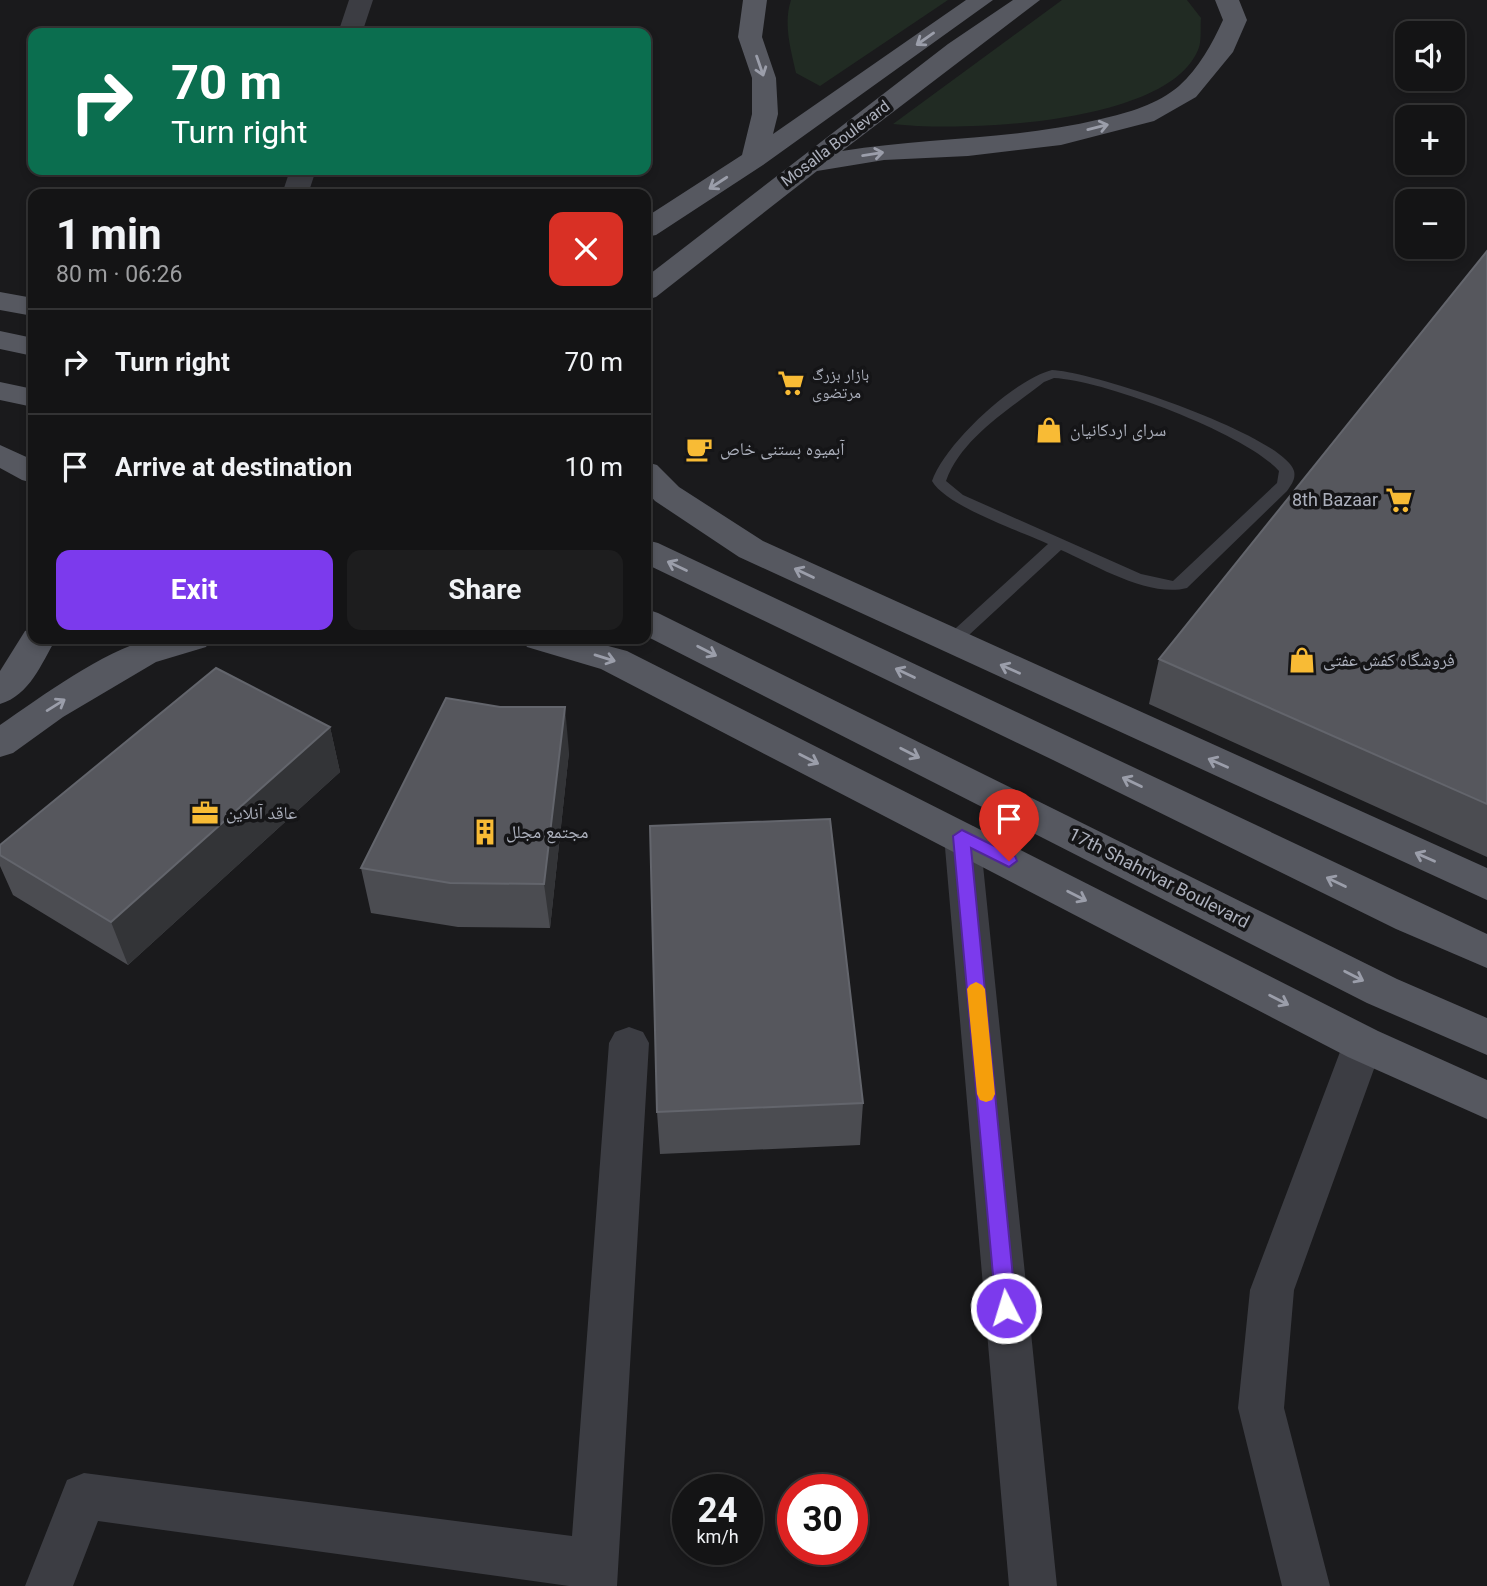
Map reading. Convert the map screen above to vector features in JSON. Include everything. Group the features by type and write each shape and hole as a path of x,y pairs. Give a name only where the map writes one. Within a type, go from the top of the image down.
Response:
{"main road":[{"path":"754,159 765,114 764,78 750,37 755,0"},
{"name":"Mosalla Boulevard","path":"651,226 754,159 981,0"},
{"name":"Mosalla Boulevard","path":"651,288 957,49 1028,0"},
{"path":"806,165 884,152 968,148 1061,137 1145,116 1187,92 1221,52 1235,20 1227,0"},
{"path":"0,301 28,306"},
{"path":"0,340 28,346"},
{"path":"0,391 28,397"},
{"path":"0,455 28,470"},
{"path":"651,477 667,494 751,549 1487,885"},
{"path":"651,553 1066,750 1410,918 1487,952"},
{"name":"17th Shahrivar Boulevard","path":"651,624 1370,984 1487,1037"},
{"path":"0,691 11,683 35,644"},
{"path":"558,644 614,660 962,836 1363,1044 1487,1100"},
{"path":"0,744 140,646"}],"street":[{"path":"352,28 361,0"},
{"path":"962,836 1033,1586"},
{"path":"49,1586 84,1496 593,1575 629,1042"},
{"path":"1306,1586 1261,1408 1272,1290 1363,1044"}],"lane":[{"path":"1052,374 1068,374 1092,380 1142,397 1262,448 1287,470 1287,479 1282,488 1181,584 1163,584 1137,578 1059,543 958,498 943,488 939,481 941,471 967,438 1039,379 1052,374"},
{"path":"951,642 1059,543"}],"shaded area":[{"path":"791,0 948,0 820,86 796,73 788,28"},
{"path":"1062,0 1187,0 1201,18 1198,50 1179,75 1147,94 1106,108 1060,118 1012,124 893,124"}],"building":[{"name":"8th Bazaar","path":"1487,251 1487,804 1159,659"},
{"path":"216,668 330,727 111,922 0,855 0,845"},
{"name":"مجتمع مجلل","path":"446,698 500,707 565,707 544,884 450,883 361,868"},
{"path":"830,819 863,1103 657,1112 650,826"}],"slow traffic":[{"path":"976,989 986,1094"}],"place":[{"name":"بازار بزرگ مرتضوی","path":"791,383"},
{"name":"سرای اردکانیان","path":"1049,430"},
{"name":"آبمیوه بستنی خاص","path":"699,449"},
{"name":"8th Bazaar","path":"1399,500"},
{"name":"فروشگاه کفش عفتی","path":"1302,660"},
{"name":"عاقد آنلاین","path":"205,813"},
{"name":"مجتمع مجلل","path":"485,832"}],"route":[{"path":"1006,1308 962,836 1009,861"}]}
